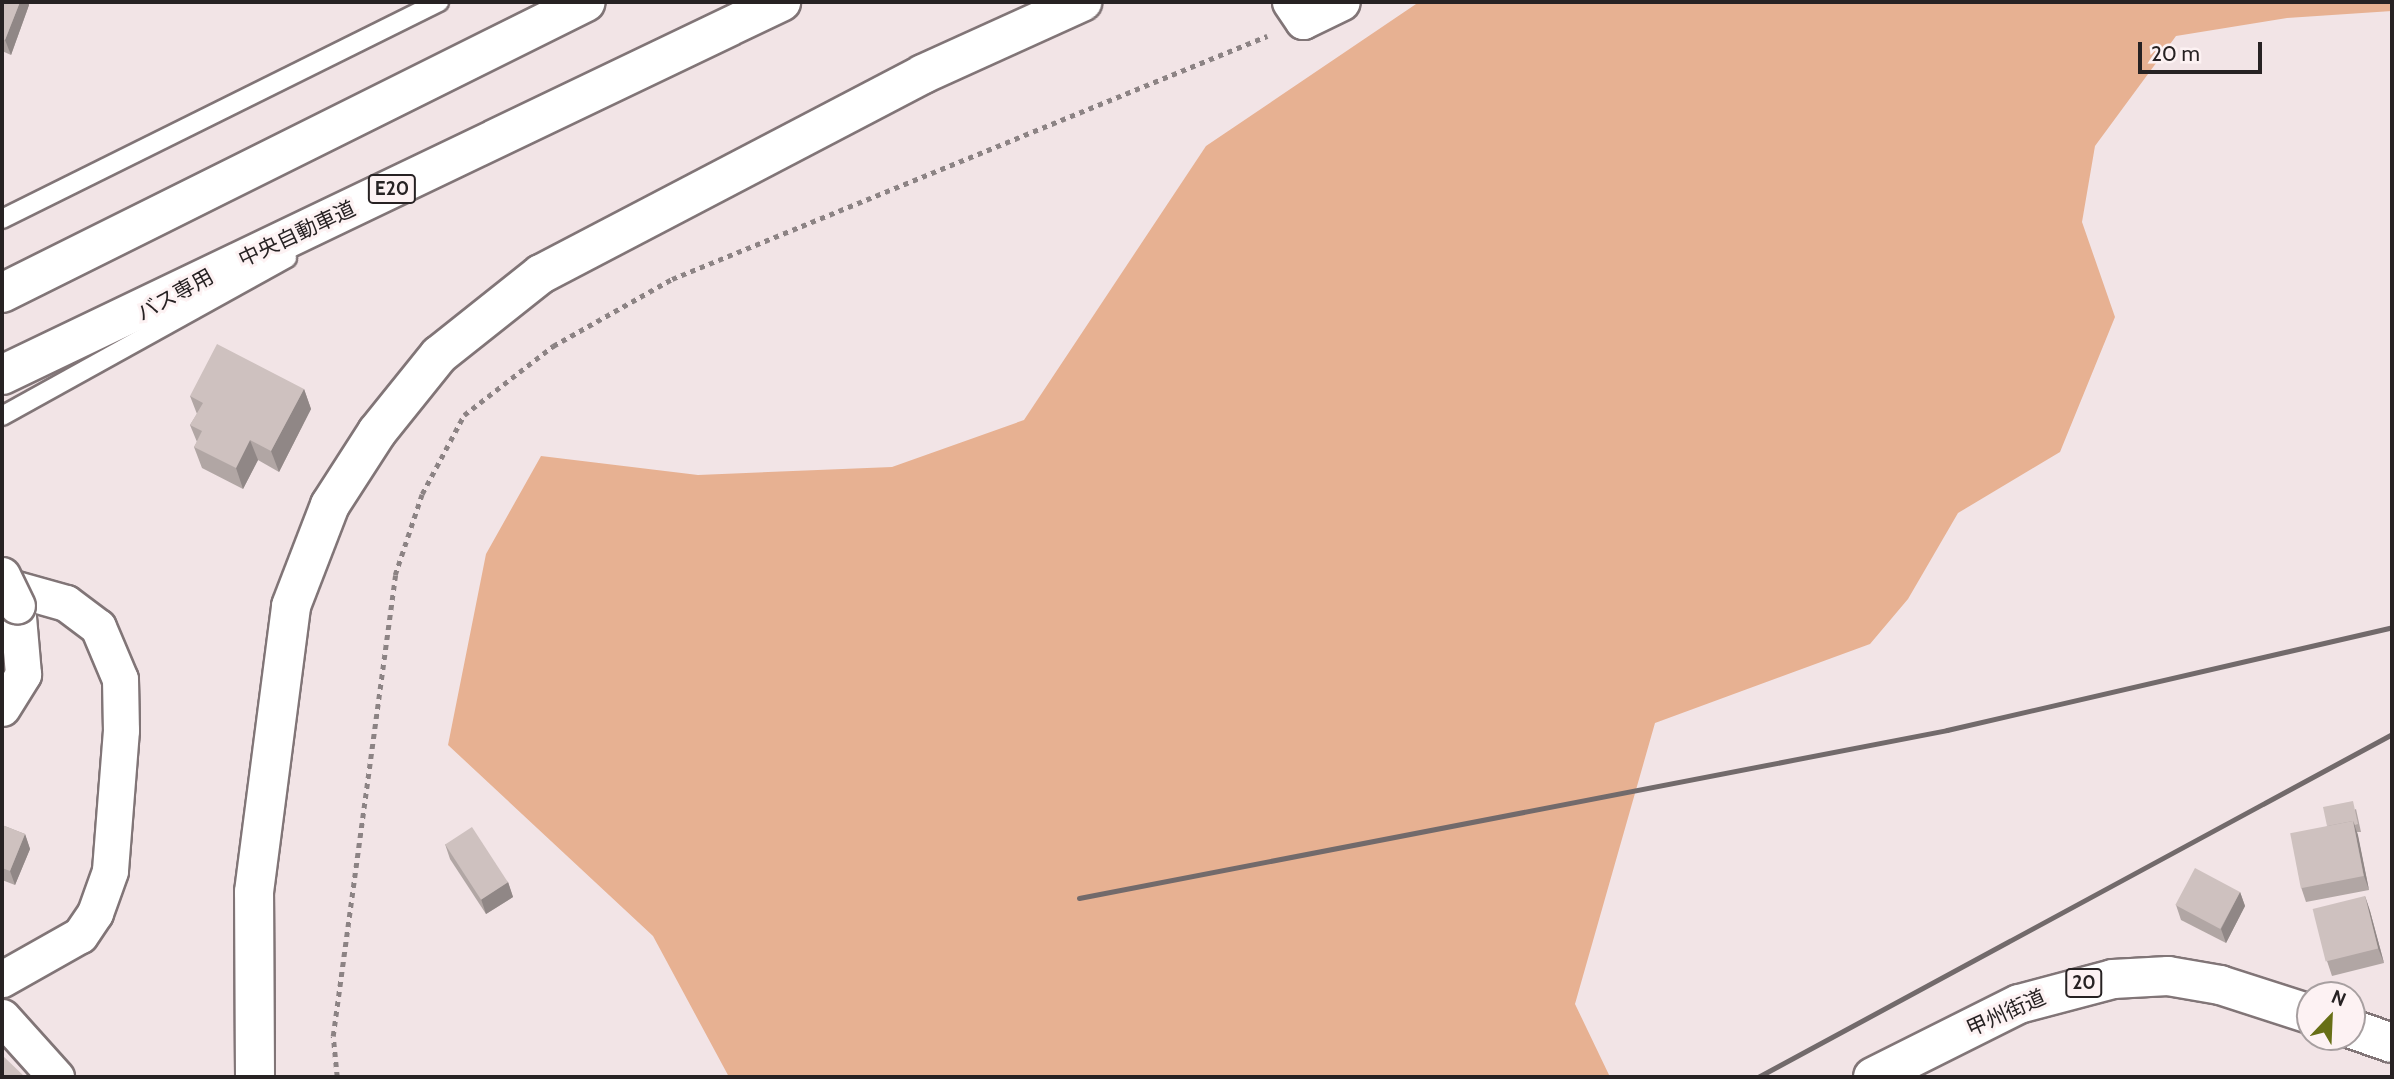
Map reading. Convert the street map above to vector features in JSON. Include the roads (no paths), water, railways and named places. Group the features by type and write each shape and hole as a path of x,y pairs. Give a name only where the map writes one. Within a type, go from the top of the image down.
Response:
{"highway":[{"path":"2,293 586,2"},
{"name":"中央自動車道","path":"2,375 781,2"},
{"path":"255,1077 254,892 291,606 330,505 377,432 439,355 541,274 923,74 1082,2"},
{"name":"甲州街道","path":"1873,1077 2018,1004 2113,979 2168,976 2220,985 2296,1009"},
{"path":"2366,1034 2392,1043"}],"street":[{"path":"1296,12 1342,2"},
{"path":"2,575 9,595 23,674 2,708"},
{"path":"2,979 80,935 95,913 110,871 121,730 120,680 98,627 66,603 9,595"},
{"path":"2,1017 56,1077"}],"lane":[{"path":"2,219 439,2"},
{"name":"バス専用","path":"2,416 516,129"}],"railway":[{"path":"1079,898 1947,730 2392,627"},
{"path":"1758,1077 2392,734"}]}
